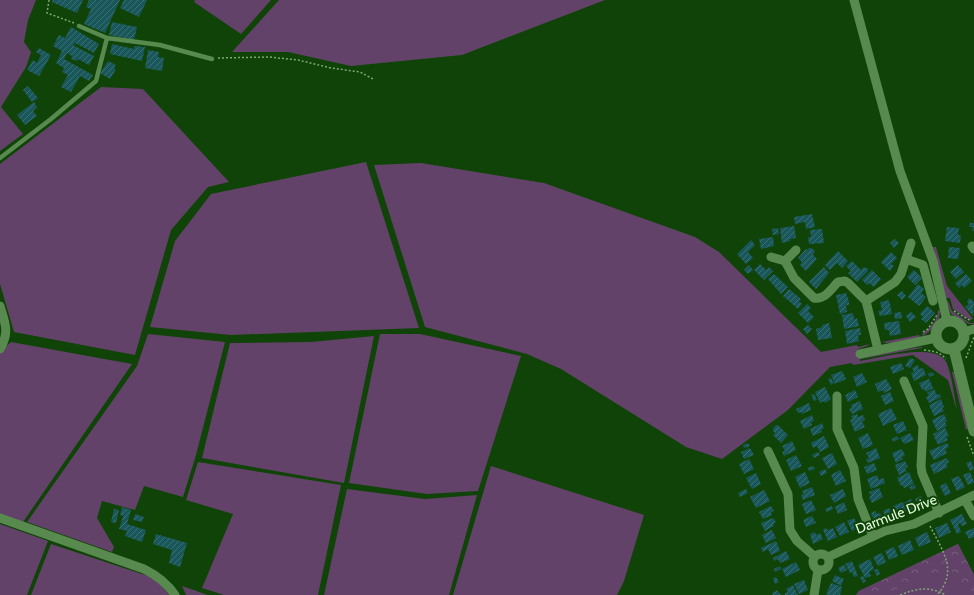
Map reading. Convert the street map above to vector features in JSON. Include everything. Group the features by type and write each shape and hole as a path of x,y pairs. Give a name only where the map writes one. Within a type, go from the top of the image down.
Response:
{"street":[{"path":"854,0 900,171 933,261 947,321"},
{"path":"866,301 895,282 901,274 911,243"},
{"path":"785,260 796,250"},
{"path":"771,257 785,260"},
{"path":"906,259 923,265 933,301"},
{"path":"785,260 794,278 814,298 824,296 838,282 845,281 866,301 878,350"},
{"path":"0,306 7,327 6,339 0,349"},
{"path":"947,321 958,324 969,331 962,342 954,349"},
{"path":"947,321 938,328 936,338 939,344 943,347 954,349"},
{"path":"860,354 936,338"},
{"path":"954,349 970,433"},
{"path":"904,381 923,426 922,473 939,513"},
{"path":"837,396 838,434 854,468 858,499 873,536"},
{"path":"768,451 788,494 790,530 797,541 814,556"},
{"name":"Darmule Drive","path":"828,557 873,536 926,519 974,496"},
{"path":"964,500 974,516"},
{"path":"0,518 144,569 158,576 175,595"},
{"path":"821,553 828,557 829,563 826,568 818,570 812,564 814,556 821,553"},
{"path":"814,595 818,570"}],"lane":[{"path":"79,26 106,38 160,45 212,59"},
{"path":"0,158 51,119 96,81 106,38"}],"path":[{"path":"49,0 46,13 79,26"},
{"path":"212,59 269,57 298,60 331,68 360,72 373,79"},
{"path":"952,310 974,322"},
{"path":"920,334 928,329 938,313"},
{"path":"921,350 942,354 949,363"},
{"path":"970,433 974,456"},
{"path":"926,519 948,562 947,578 943,588 937,595"},
{"path":"900,595 924,588 946,595"}],"green space":[{"path":"0,0 36,0 28,20 24,42 31,52 26,67 1,107 23,134 0,151"},
{"path":"195,0 271,0 241,34 194,2"},
{"path":"279,0 605,0 462,55 351,66 288,52 232,52"},
{"path":"101,87 143,89 229,182 208,187 171,230 135,355 14,332 0,284 0,164"},
{"path":"366,162 419,328 231,335 150,327 175,241 211,194"},
{"path":"421,163 544,183 695,237 719,252 821,352 870,344 858,349 860,357 922,348 860,359 860,361 917,352 938,355 945,360 947,364 957,411 948,380 913,355 853,365 852,363 830,367 788,410 722,459 686,447 561,369 527,354 425,327 374,165"},
{"path":"933,247 936,247 947,286 973,319 970,320 953,309 950,298 946,298"},
{"path":"946,301 948,301 952,311 974,324 969,324 951,314"},
{"path":"940,310 937,322 923,336 922,334 933,324 938,311"},
{"path":"148,334 225,342 196,455 183,497 144,486 135,510 102,501 97,518 114,547 112,552 27,522 137,366"},
{"path":"380,334 420,334 521,356 478,491 427,494 349,483"},
{"path":"919,335 920,337 901,341 890,343 882,342"},
{"path":"374,336 344,483 202,458 230,343 311,342"},
{"path":"11,342 132,364 23,522 0,514 0,352"},
{"path":"952,372 954,372 968,429 966,430"},
{"path":"198,462 341,485 318,595 224,595 202,588 233,514 186,500"},
{"path":"491,466 644,515 624,581 617,595 453,595"},
{"path":"347,489 425,499 477,495 449,595 324,595"},
{"path":"0,524 48,541 27,595 0,595"},
{"path":"51,544 151,577 162,586 169,595 31,595"},
{"path":"958,544 974,575 974,595 856,595 859,591"},
{"path":"958,544 974,575 974,595 966,595 960,586 957,576 953,572 941,573 907,582 887,595 856,595 859,591"},
{"path":"182,586 208,595 186,595"}],"building":[{"path":"53,0 83,0 77,13 52,2"},
{"path":"89,0 120,0 105,33 84,24 91,9 86,7"},
{"path":"124,0 147,0 139,17 120,8"},
{"path":"112,22 137,27 134,40 109,35"},
{"path":"71,27 99,44 94,53 75,43 73,45 94,56 89,65 78,59 77,61 71,59 72,56 67,53 64,59 93,75 89,81 80,76 71,92 61,87 68,75 62,72 64,68 56,63 62,51 53,46 59,35 65,38"},
{"path":"112,44 134,49 134,46 145,47 142,61 110,54"},
{"path":"39,48 51,55 39,76 27,70 33,60 37,63 41,55 36,52"},
{"path":"148,50 159,52 158,57 164,58 162,71 145,68"},
{"path":"108,61 116,65 114,68 116,69 110,79 100,73"},
{"path":"28,86 38,98 32,102 23,90"},
{"path":"34,102 37,107 33,111 37,116 25,125 17,115"},
{"path":"812,214 815,227 806,229 805,222 795,224 794,217"},
{"path":"970,223 974,223 974,231 972,231 973,227 969,227"},
{"path":"794,226 796,238 782,243 780,228"},
{"path":"947,227 959,228 958,235 961,235 960,243 945,241"},
{"path":"778,228 779,234 773,235 772,229"},
{"path":"822,229 824,243 809,244 808,237 811,237 810,230"},
{"path":"773,237 774,246 761,249 759,239"},
{"path":"895,239 899,243 894,248 890,243"},
{"path":"751,240 755,245 748,252 753,258 746,264 737,254"},
{"path":"949,247 960,248 958,259 948,258"},
{"path":"809,248 815,251 813,255 817,259 806,271 800,265 802,262 798,258 806,249 807,250"},
{"path":"838,251 848,261 842,268 837,263 830,270 825,265"},
{"path":"891,252 897,258 891,264 894,266 890,271 881,262"},
{"path":"852,261 861,270 864,267 868,269 868,271 857,282 848,273 851,271 846,266"},
{"path":"760,264 766,270 769,267 773,271 764,280 754,270"},
{"path":"749,265 753,270 748,274 744,270"},
{"path":"958,265 964,272 956,279 950,272"},
{"path":"824,267 829,273 816,289 809,282"},
{"path":"872,270 881,279 874,287 869,283 867,285 862,280"},
{"path":"914,270 922,278 915,285 907,277"},
{"path":"774,274 788,287 781,294 768,279"},
{"path":"966,274 972,281 964,288 962,285 959,288 955,283"},
{"path":"918,284 924,289 921,293 926,297 919,306 908,297"},
{"path":"789,289 801,299 799,301 802,304 798,309 783,296"},
{"path":"902,291 906,296 902,300 897,295"},
{"path":"846,293 849,302 849,305 846,305 847,312 840,314 836,295"},
{"path":"969,298 974,302 973,316 965,307 969,304 967,302"},
{"path":"889,300 892,314 880,316 878,311 882,310 880,302"},
{"path":"807,304 811,308 808,311 814,317 808,323 798,313"},
{"path":"927,306 935,313 926,323 921,319 923,317 920,314"},
{"path":"901,312 902,318 895,319 894,313"},
{"path":"911,312 916,317 910,322 906,316"},
{"path":"853,313 854,319 857,318 859,326 844,329 842,315"},
{"path":"899,321 901,334 890,336 889,330 885,330 884,323"},
{"path":"829,323 832,338 818,340 816,329"},
{"path":"808,325 812,329 807,334 803,329"},
{"path":"860,328 861,335 858,335 859,341 847,344 845,331"},
{"path":"910,358 915,360 910,368 905,366"},
{"path":"901,363 904,369 893,374 890,367"},
{"path":"918,365 919,369 923,368 926,375 914,381 911,373 914,372 912,368"},
{"path":"842,371 846,379 835,384 831,375"},
{"path":"932,372 934,375 929,377 928,374"},
{"path":"862,373 867,382 857,387 853,377"},
{"path":"831,378 834,383 831,385 828,379"},
{"path":"886,379 892,389 884,393 883,390 878,392 875,384"},
{"path":"929,379 933,388 926,392 924,389 922,390 919,383"},
{"path":"825,387 831,399 825,403 824,401 820,403 815,392"},
{"path":"934,389 937,395 940,394 941,397 929,403 926,397 929,396 927,393"},
{"path":"855,390 858,397 848,402 845,395"},
{"path":"890,392 894,401 885,405 881,396"},
{"path":"814,394 817,400 814,401 811,395"},
{"path":"941,399 944,407 942,408 944,411 934,416 929,405"},
{"path":"860,401 863,409 852,414 849,409 852,408 851,405"},
{"path":"809,403 811,410 802,414 801,412 798,413 796,409"},
{"path":"891,408 897,419 883,426 878,414"},
{"path":"857,414 858,417 863,415 865,420 862,421 865,427 855,432 850,420 853,419 851,416"},
{"path":"944,414 947,421 945,422 947,426 937,431 932,420"},
{"path":"812,415 814,421 811,422 812,425 804,429 800,421"},
{"path":"903,421 907,430 897,434 893,425"},
{"path":"822,423 824,428 821,430 822,432 813,436 810,429"},
{"path":"776,425 778,425 788,435 781,443 773,435 775,433 773,429"},
{"path":"945,428 949,436 946,437 948,440 938,445 933,434"},
{"path":"868,433 873,445 863,449 858,438"},
{"path":"910,433 914,440 904,444 900,438"},
{"path":"824,436 829,447 820,452 817,446 813,448 811,443"},
{"path":"897,436 899,439 893,442 892,439"},
{"path":"792,441 796,450 784,456 782,452 785,451 782,446"},
{"path":"748,443 750,446 744,448 743,445"},
{"path":"947,443 949,447 945,449 947,453 934,460 929,451"},
{"path":"750,448 754,455 744,459 741,452"},
{"path":"876,448 880,458 868,463 866,460 869,458 866,453"},
{"path":"902,449 905,455 902,457 903,459 896,463 892,453"},
{"path":"818,452 820,455 814,458 812,455"},
{"path":"832,453 837,464 828,469 822,458"},
{"path":"796,455 802,466 791,471 786,460"},
{"path":"947,458 949,462 946,464 948,467 934,474 930,465"},
{"path":"749,459 754,469 744,474 739,464"},
{"path":"905,461 908,467 905,468 907,471 899,475 895,465"},
{"path":"971,461 974,469 970,471 966,463"},
{"path":"874,463 877,470 867,474 864,467"},
{"path":"813,466 815,469 809,471 808,468"},
{"path":"825,469 827,473 821,476 819,472"},
{"path":"840,470 846,481 836,486 831,475"},
{"path":"805,472 810,483 800,488 795,477"},
{"path":"909,472 914,484 904,488 902,485 901,486 897,478"},
{"path":"970,472 974,482 968,485 963,475"},
{"path":"756,473 761,484 752,489 746,478"},
{"path":"877,475 879,480 882,478 884,479 885,483 871,489 867,479"},
{"path":"959,476 965,487 957,491 951,479"},
{"path":"946,483 951,493 945,496 940,486"},
{"path":"915,485 916,488 911,490 909,487"},
{"path":"812,487 815,495 803,500 801,495 804,494 802,491"},
{"path":"879,488 883,497 872,503 869,497 871,496 869,492"},
{"path":"746,489 748,493 740,497 738,493"},
{"path":"843,489 846,496 834,503 830,495"},
{"path":"764,490 770,501 756,508 750,497"},
{"path":"921,496 926,505 919,508 915,499"},
{"path":"911,499 916,509 909,512 904,503"},
{"path":"811,500 816,510 806,514 802,504"},
{"path":"844,502 847,510 838,514 835,507"},
{"path":"903,502 907,511 898,515 893,506"},
{"path":"771,506 774,511 771,512 772,515 763,519 759,512"},
{"path":"832,506 833,509 827,512 825,509"},
{"path":"122,507 131,510 127,524 146,530 142,542 125,536 127,531 119,529 123,516 120,515"},
{"path":"889,508 894,517 887,520 883,511"},
{"path":"114,509 119,510 116,523 111,522"},
{"path":"875,511 877,514 880,513 884,521 876,525 871,513"},
{"path":"135,514 144,517 142,522 133,520"},
{"path":"962,514 967,524 962,526 960,523 958,524 961,532 957,534 950,520"},
{"path":"812,516 816,523 806,527 803,520"},
{"path":"773,518 776,522 773,524 774,526 765,531 761,523"},
{"path":"854,518 859,528 852,531 847,521"},
{"path":"844,522 849,532 840,536 835,527"},
{"path":"947,523 951,532 939,538 935,528"},
{"path":"825,528 828,530 833,528 837,537 828,541 823,530"},
{"path":"974,528 974,537 969,539 965,532"},
{"path":"772,530 776,538 766,543 762,535"},
{"path":"815,532 816,535 820,533 823,539 813,544 810,534"},
{"path":"927,532 931,542 919,547 915,538"},
{"path":"156,534 187,543 180,567 169,563 172,550 153,544"},
{"path":"910,540 914,550 902,555 898,546"},
{"path":"776,541 780,551 771,555 768,549 763,552 761,548"},
{"path":"894,547 898,556 889,560 885,551"},
{"path":"786,551 790,559 780,563 778,559 774,561 773,558"},
{"path":"882,553 886,562 878,566 873,557"},
{"path":"870,559 874,569 869,572 871,576 865,578 858,565"},
{"path":"852,561 858,576 854,577 852,572 850,573 845,564"},
{"path":"796,562 800,570 786,577 782,569"},
{"path":"844,565 847,570 841,573 838,568"},
{"path":"780,566 781,569 775,572 774,569"},
{"path":"878,569 880,574 877,576 874,570"},
{"path":"835,575 844,579 841,586 832,581"},
{"path":"863,576 866,581 863,583 860,577"},
{"path":"776,577 779,582 775,584 773,578"},
{"path":"804,580 808,590 799,594 794,584"},
{"path":"831,583 842,587 840,595 826,594"},
{"path":"793,585 798,595 785,595 785,593 788,592 786,589"},
{"path":"777,590 781,595 773,595 772,593"}]}
